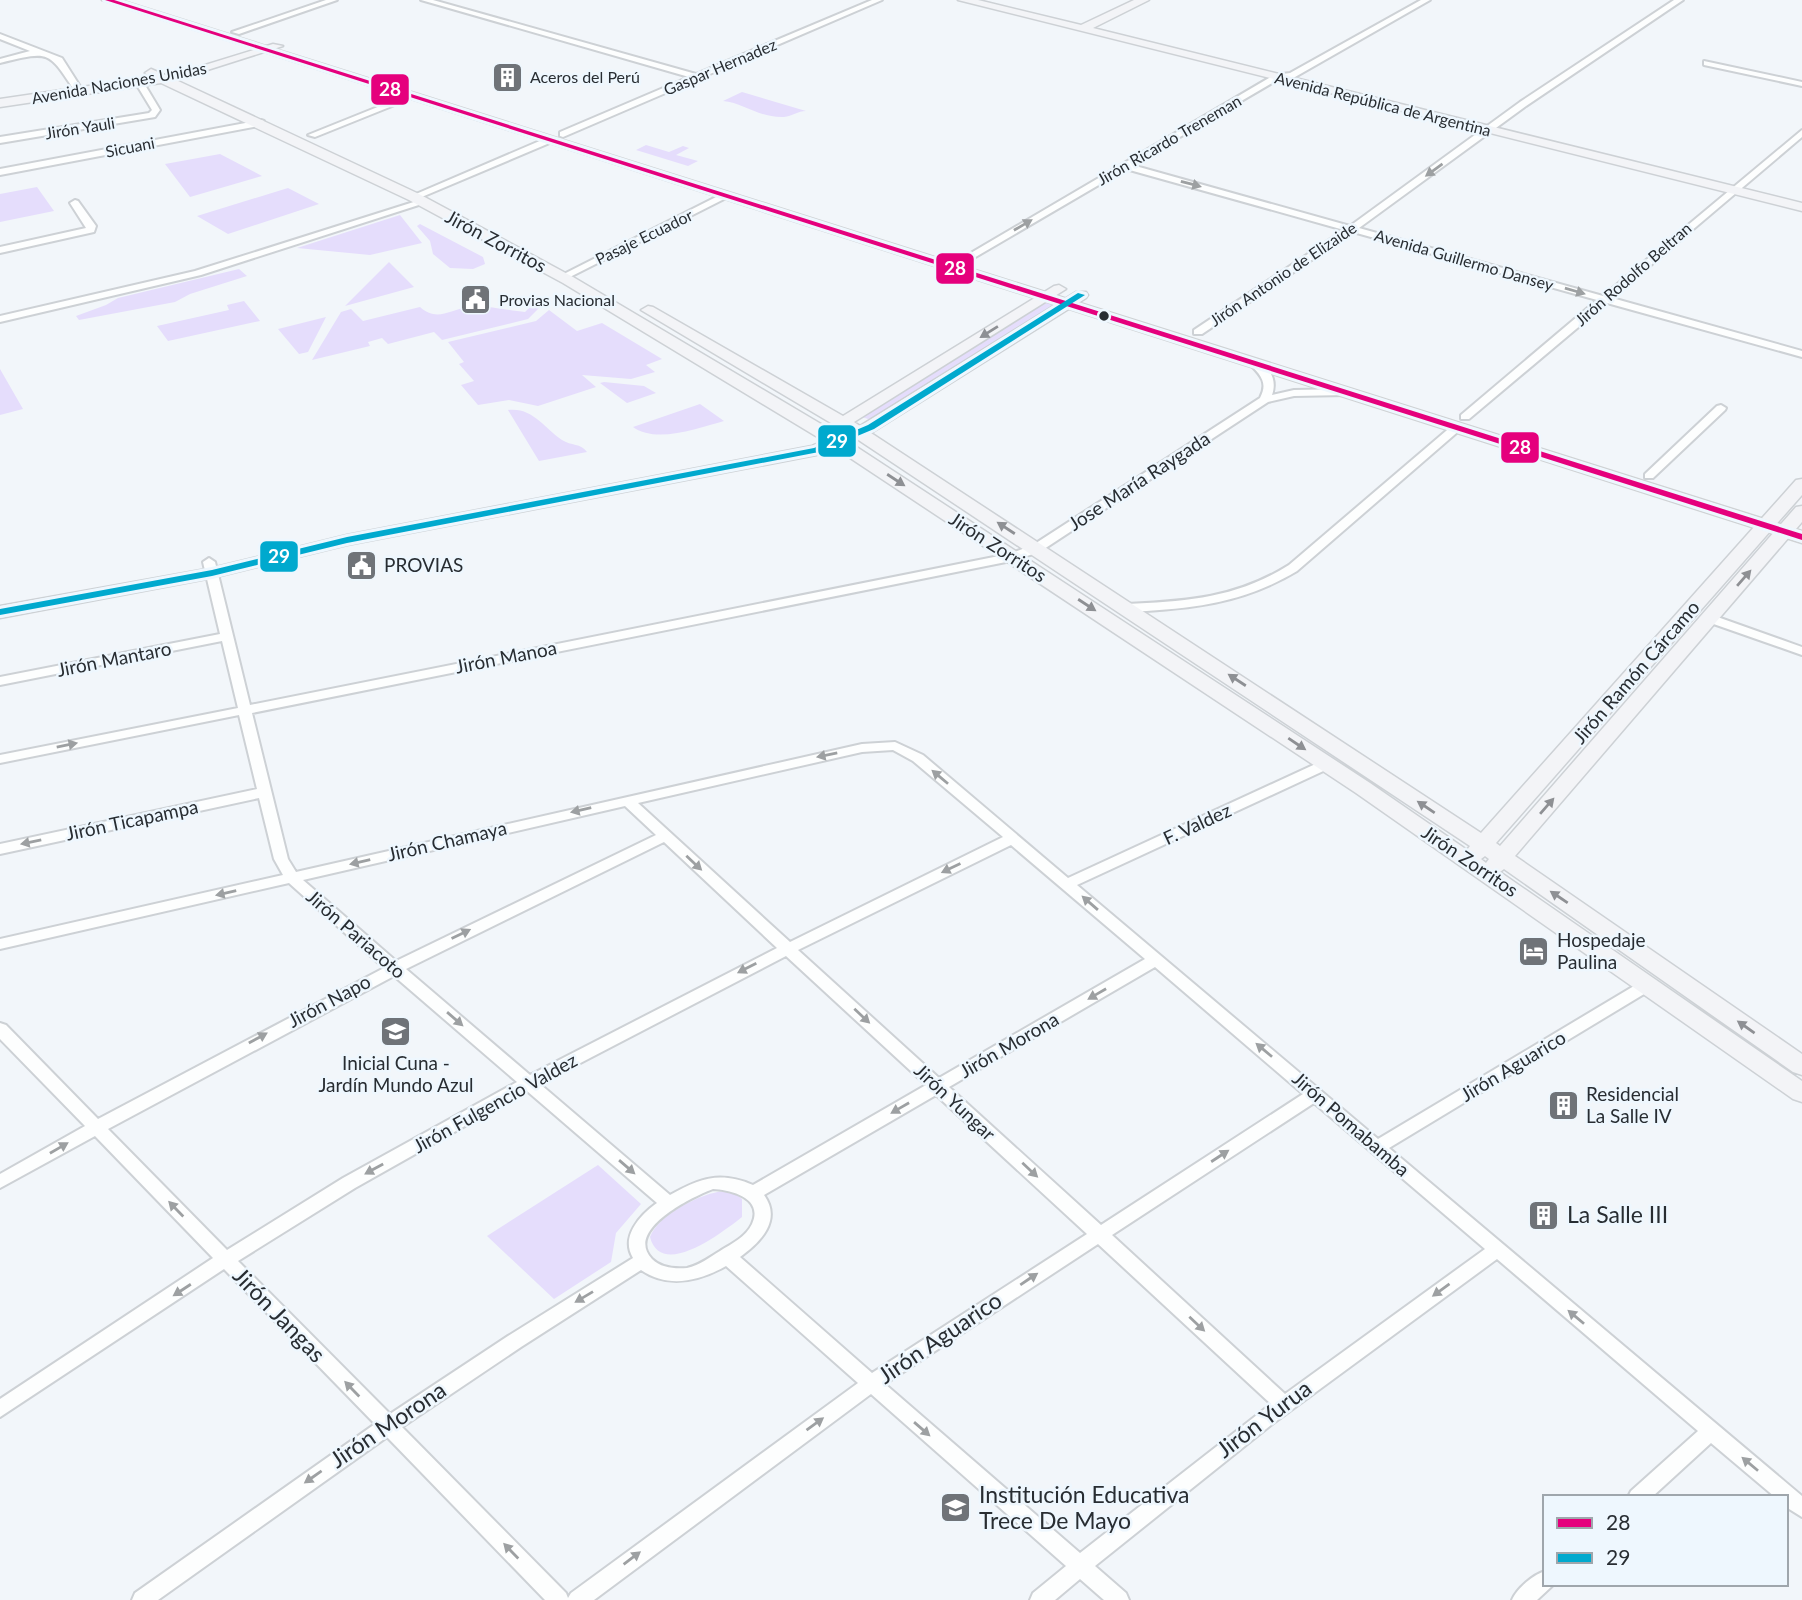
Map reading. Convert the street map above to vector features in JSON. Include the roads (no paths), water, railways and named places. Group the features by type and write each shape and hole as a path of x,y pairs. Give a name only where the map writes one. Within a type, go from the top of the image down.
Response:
{"main road":[{"path":"108,0 264,46 1064,296 1348,392 1649,476 1789,524"},
{"path":"134,0 236,32 264,46 414,96 556,137 725,196 958,263"},
{"name":"Avenida República de Argentina","path":"964,0 1292,75 1735,187 1802,207"},
{"name":"Avenida República de Argentina","path":"989,0 1277,77 1493,127 1635,170 1802,200"},
{"path":"1086,27 1143,0"},
{"name":"Avenida Naciones Unidas","path":"0,95 139,82 264,46"},
{"name":"Avenida Naciones Unidas","path":"0,103 78,87 166,74"},
{"name":"Jirón Zorritos","path":"166,74 261,123 578,270 860,433 1127,608 1486,859 1802,1066"},
{"name":"Jirón Zorritos","path":"166,74 312,135 563,277 832,438 1327,764 1486,859 1649,984 1802,1093"},
{"path":"0,612 347,540 750,464 832,438 860,433 1064,296"},
{"path":"832,438 844,424 1064,296 1198,332 1461,422 1789,524"},
{"name":"Jirón Ramón Cárcamo","path":"1486,859 1589,758 1789,524 1802,484"},
{"name":"Jirón Ramón Cárcamo","path":"1486,859 1568,749 1789,524"},
{"path":"0,601 211,568"},
{"path":"1568,749 1589,758"}],"street":[{"path":"236,32 333,0"},
{"path":"425,0 696,77"},
{"name":"Gaspar Hernadez","path":"0,319 198,273 422,197 878,0"},
{"name":"Jirón Ricardo Treneman","path":"958,263 1277,77 1292,75 1426,0"},
{"name":"Jirón Antonio de Elizaide","path":"1198,332 1353,228 1493,127 1679,0"},
{"path":"0,36 60,61 78,87"},
{"path":"0,61 40,51"},
{"path":"1707,63 1802,84"},
{"name":"Jirón Yauli","path":"0,140 152,115 156,110 139,82"},
{"path":"312,135 414,96"},
{"name":"Sicuani","path":"0,172 261,123"},
{"name":"Jirón Rodolfo Beltran","path":"1127,608 1201,604 1239,596 1269,584 1293,568 1603,299 1802,132"},
{"name":"Avenida Guillermo Dansey","path":"1125,166 1802,354"},
{"name":"Pasaje Ecuador","path":"563,277 725,196"},
{"path":"0,250 91,230 75,203"},
{"path":"1253,362 1264,370 1271,383 1270,392 1264,400"},
{"name":"Jose María Raygada","path":"1012,557 1037,548 1264,400 1294,393 1348,392"},
{"path":"1649,476 1721,408"},
{"name":"Jirón Manoa","path":"0,759 1012,557"},
{"name":"Jirón Pariacoto","path":"211,568 281,859 292,877 668,1203"},
{"path":"1709,618 1802,651"},
{"name":"Jirón Mantaro","path":"0,681 228,636"},
{"name":"Jirón Chamaya","path":"0,944 626,800 862,748 895,746"},
{"name":"Jirón Pomabamba","path":"895,746 918,758 1068,884 1787,1495"},
{"name":"F. Valdez","path":"1068,884 1327,764"},
{"name":"Jirón Ticapampa","path":"0,849 265,792"},
{"name":"Jirón Yungar","path":"626,800 1284,1404"},
{"name":"Jirón Napo","path":"0,1182 96,1127 394,967 665,836"},
{"name":"Jirón Fulgencio Valdez","path":"0,1409 346,1185 787,948 1013,838"},
{"name":"Jirón Morona","path":"753,1193 1156,960"},
{"name":"Jirón Aguarico","path":"1378,1147 1649,984"},
{"name":"Jirón Jangas","path":"0,1029 559,1600"},
{"name":"Jirón Aguarico","path":"578,1600 870,1384 1316,1094"},
{"path":"729,1182 743,1186 753,1193 762,1206 762,1220 749,1239 726,1256 698,1273 683,1275 653,1269 642,1261 637,1248 638,1235 646,1223 668,1203 689,1191 712,1183 729,1182"},
{"name":"Jirón Yurua","path":"1040,1600 1194,1472 1497,1250"},
{"path":"726,1256 1119,1600"},
{"name":"Jirón Morona","path":"142,1600 387,1424 544,1321 642,1261"},
{"path":"1639,1495 1711,1431"},
{"name":"Jirón Pomabamba","path":"1788,1496 1802,1508"},
{"path":"1522,1600 1543,1582"}],"place":[{"name":"Aceros del Perú","path":"507,77"},
{"name":"Provias Nacional","path":"476,300"},
{"name":"PROVIAS","path":"361,565"},
{"name":"Hospedaje Paulina","path":"1534,951"},
{"name":"Inicial Cuna - Jardín Mundo Azul","path":"396,1032"},
{"name":"Residencial La Salle IV","path":"1563,1105"},
{"name":"La Salle III","path":"1544,1215"},
{"name":"Institución Educativa Trece De Mayo","path":"956,1508"}]}
